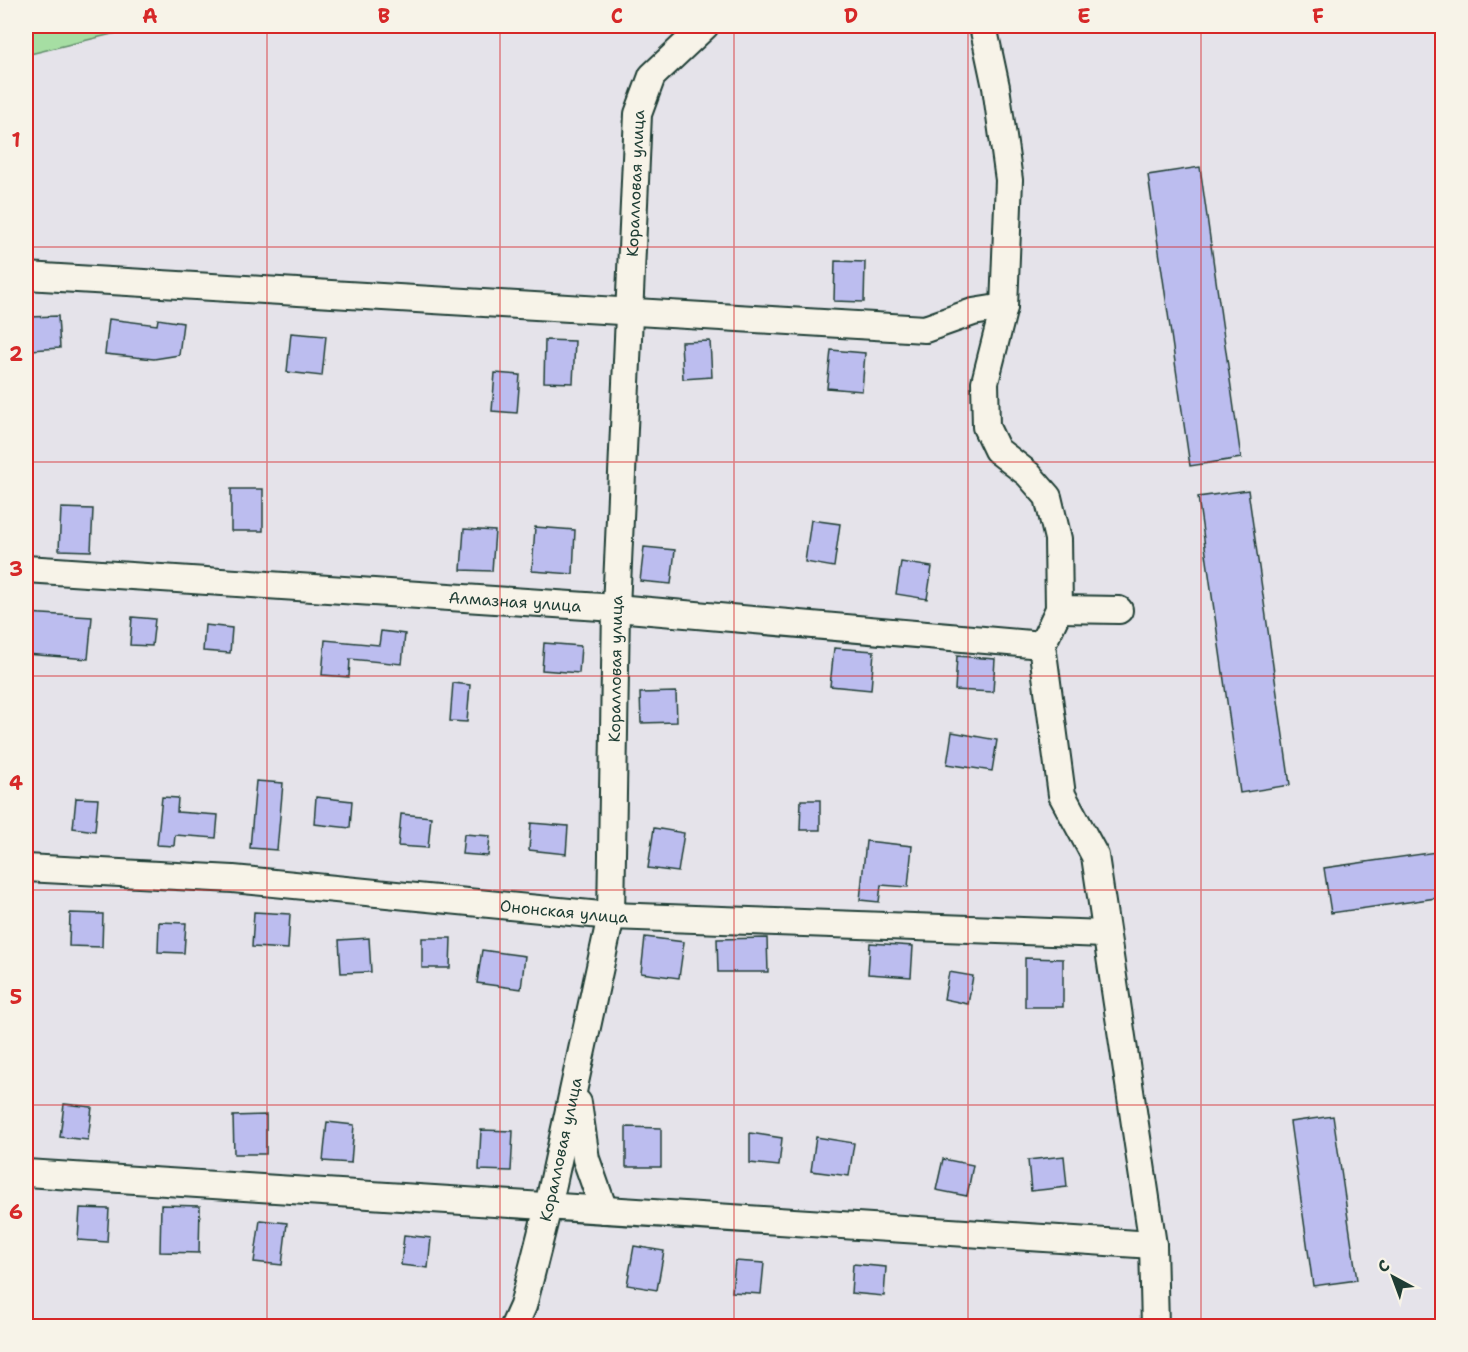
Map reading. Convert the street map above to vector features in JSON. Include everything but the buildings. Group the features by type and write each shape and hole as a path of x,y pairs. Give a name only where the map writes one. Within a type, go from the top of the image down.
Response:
{"street":[{"name":"Коралловая улица","path":"514,1326 523,1306 548,1207 576,1087 611,916 616,608 631,312 638,114 652,76 705,26"},
{"path":"983,26 996,87 1009,180 1004,307 985,382 986,427 997,450 1028,474 1048,497 1058,538 1059,609 1042,645 1062,795 1095,856 1153,1245 1155,1326"},
{"path":"26,276 925,329 973,312 1004,307"},
{"name":"Алмазная улица","path":"26,569 616,608 1042,645"},
{"path":"1059,609 1119,610"},
{"name":"Ононская улица","path":"26,868 233,879 611,916 1105,934"},
{"path":"576,1087 586,1159 604,1210"},
{"path":"26,1173 1153,1245"}],"green space":[{"path":"26,26 160,26 112,34 26,55"}]}
